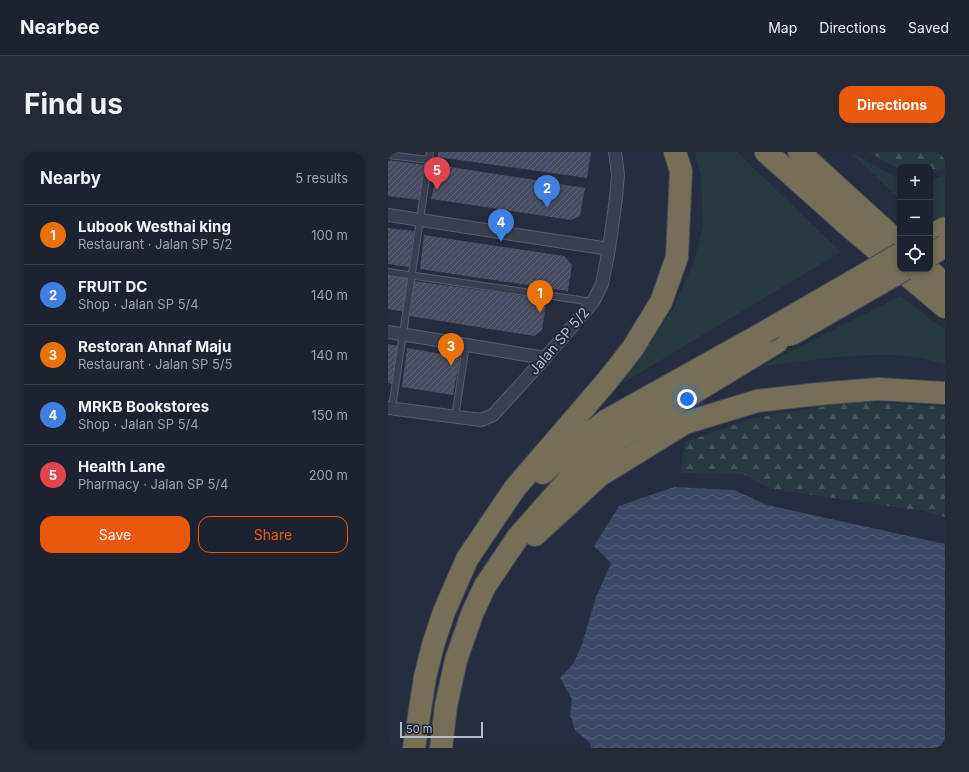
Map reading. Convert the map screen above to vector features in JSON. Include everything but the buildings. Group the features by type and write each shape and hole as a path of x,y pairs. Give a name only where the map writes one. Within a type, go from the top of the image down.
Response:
{"highway":[{"path":"414,748 425,677 433,645 444,612 466,559 515,488 633,348 661,302 678,257 681,171 674,152"},
{"path":"766,152 851,228 945,307"},
{"path":"798,152 897,241"},
{"path":"932,236 945,228"},
{"path":"933,253 945,246"},
{"path":"441,748 446,706 456,660 472,614 485,586 518,536 578,469 620,437 897,256"},
{"path":"466,559 519,495 566,452 607,420 899,272"},
{"path":"931,272 945,285"},
{"path":"500,563 537,534 599,476 685,423 757,401 878,389 945,393"}],"street":[{"name":"Jalan SP 5/2","path":"390,408 480,420 493,415 545,358 593,302 602,284 609,249 616,198 618,174 615,152"},
{"path":"388,215 609,249"},
{"path":"388,332 545,358"}],"lane":[{"path":"390,408 412,275 430,152"},
{"path":"388,155 429,160"},
{"path":"388,272 593,302"},
{"path":"455,417 466,345"}],"green space":[{"path":"694,152 737,152 841,252 613,389 644,353 674,307 693,264 703,226 701,175"},
{"path":"850,152 897,177 897,196"},
{"path":"869,152 945,152 945,168 933,173 933,164 897,164 897,168"},
{"path":"945,175 945,238 933,228 933,180"},
{"path":"900,296 945,330 945,364 914,357 872,355 835,357 762,366"},
{"path":"855,401 945,407 945,517 923,511 770,489 743,474 680,473 685,442 754,418"}],"water":[{"path":"674,487 734,490 767,505 945,544 945,748 591,748 590,743 575,730 570,715 572,699 560,678 574,663 582,644 596,597 611,563 594,546 619,506"}],"place":[{"name":"Health Lane","path":"437,190"},
{"name":"FRUIT DC","path":"547,208"},
{"name":"MRKB Bookstores","path":"501,242"},
{"name":"Lubook Westhai king","path":"540,313"},
{"name":"Restoran Ahnaf Maju","path":"451,366"}]}
